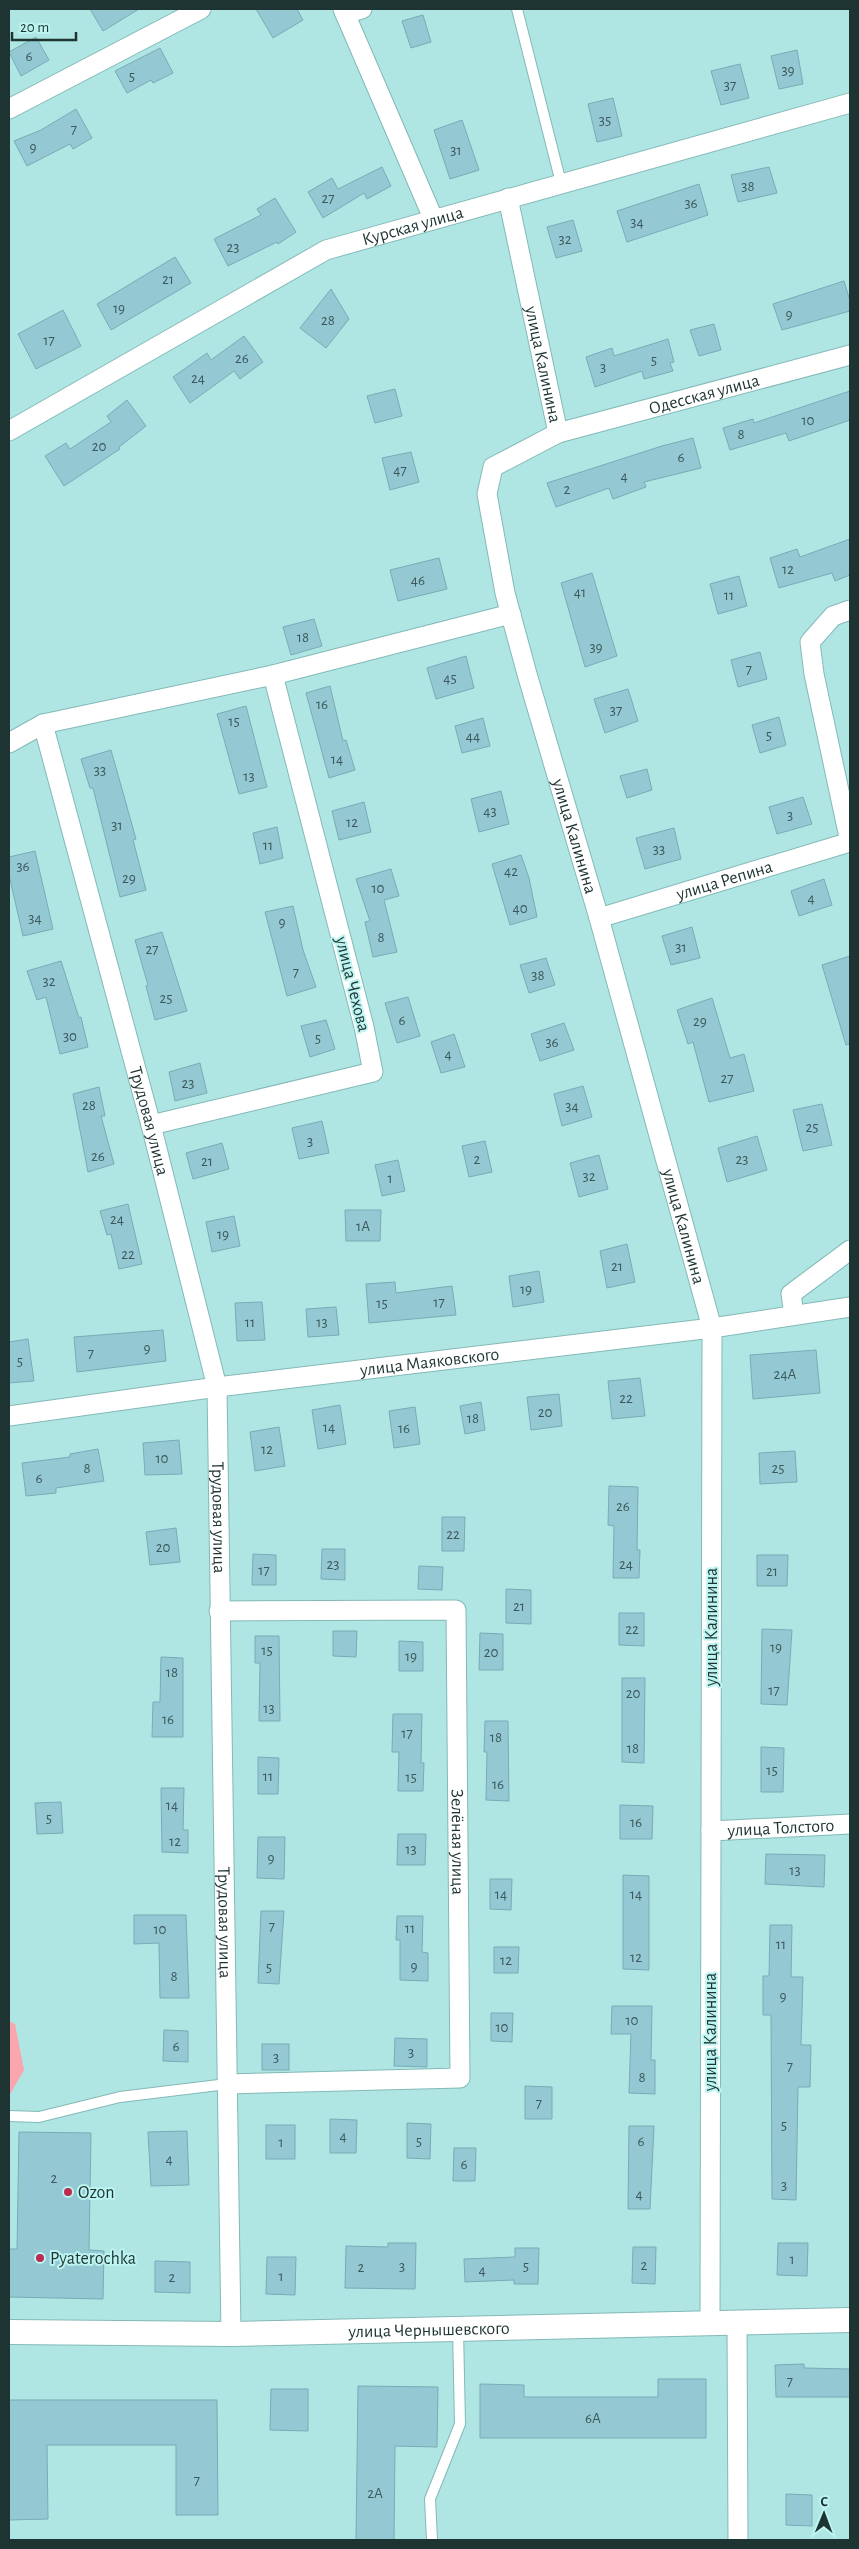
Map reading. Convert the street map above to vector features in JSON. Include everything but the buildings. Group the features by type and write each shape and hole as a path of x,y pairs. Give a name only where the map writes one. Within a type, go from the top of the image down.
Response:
{"street":[{"path":"9,109 201,9"},
{"path":"350,10 433,218"},
{"name":"Курская улица","path":"9,431 326,250 433,218 850,103"},
{"name":"улица Калинина","path":"508,198 558,433 493,467 487,494 511,614 600,918 712,1328 710,2322"},
{"name":"Одесская улица","path":"558,433 850,354"},
{"name":"улица Репина","path":"600,918 850,842 814,674 810,642 833,616 850,610"},
{"path":"9,743 44,724 273,674 511,614"},
{"name":"улица Чехова","path":"150,1124 373,1072 362,1018 273,674"},
{"name":"Трудовая улица","path":"44,724 150,1124 217,1387 231,2334"},
{"path":"794,1315 791,1294 850,1250"},
{"name":"улица Маяковского","path":"9,1416 217,1387 712,1328 850,1307"},
{"name":"Зелёная улица","path":"219,1611 456,1610 460,2078 227,2084"},
{"name":"улица Толстого","path":"711,1831 850,1824"},
{"name":"улица Чернышевского","path":"9,2332 231,2334 850,2320"},
{"path":"737,2323 738,2540"}],"lane":[{"path":"518,9 561,183"},
{"path":"9,2116 39,2117 120,2097 227,2084"},
{"path":"432,2540 430,2499 460,2424 458,2329"}],"shaded area":[{"path":"9,2021 15,2024 24,2070 9,2096"}],"place":[{"name":"Ozon","path":"68,2192"},
{"name":"Pyaterochka","path":"40,2258"}]}
